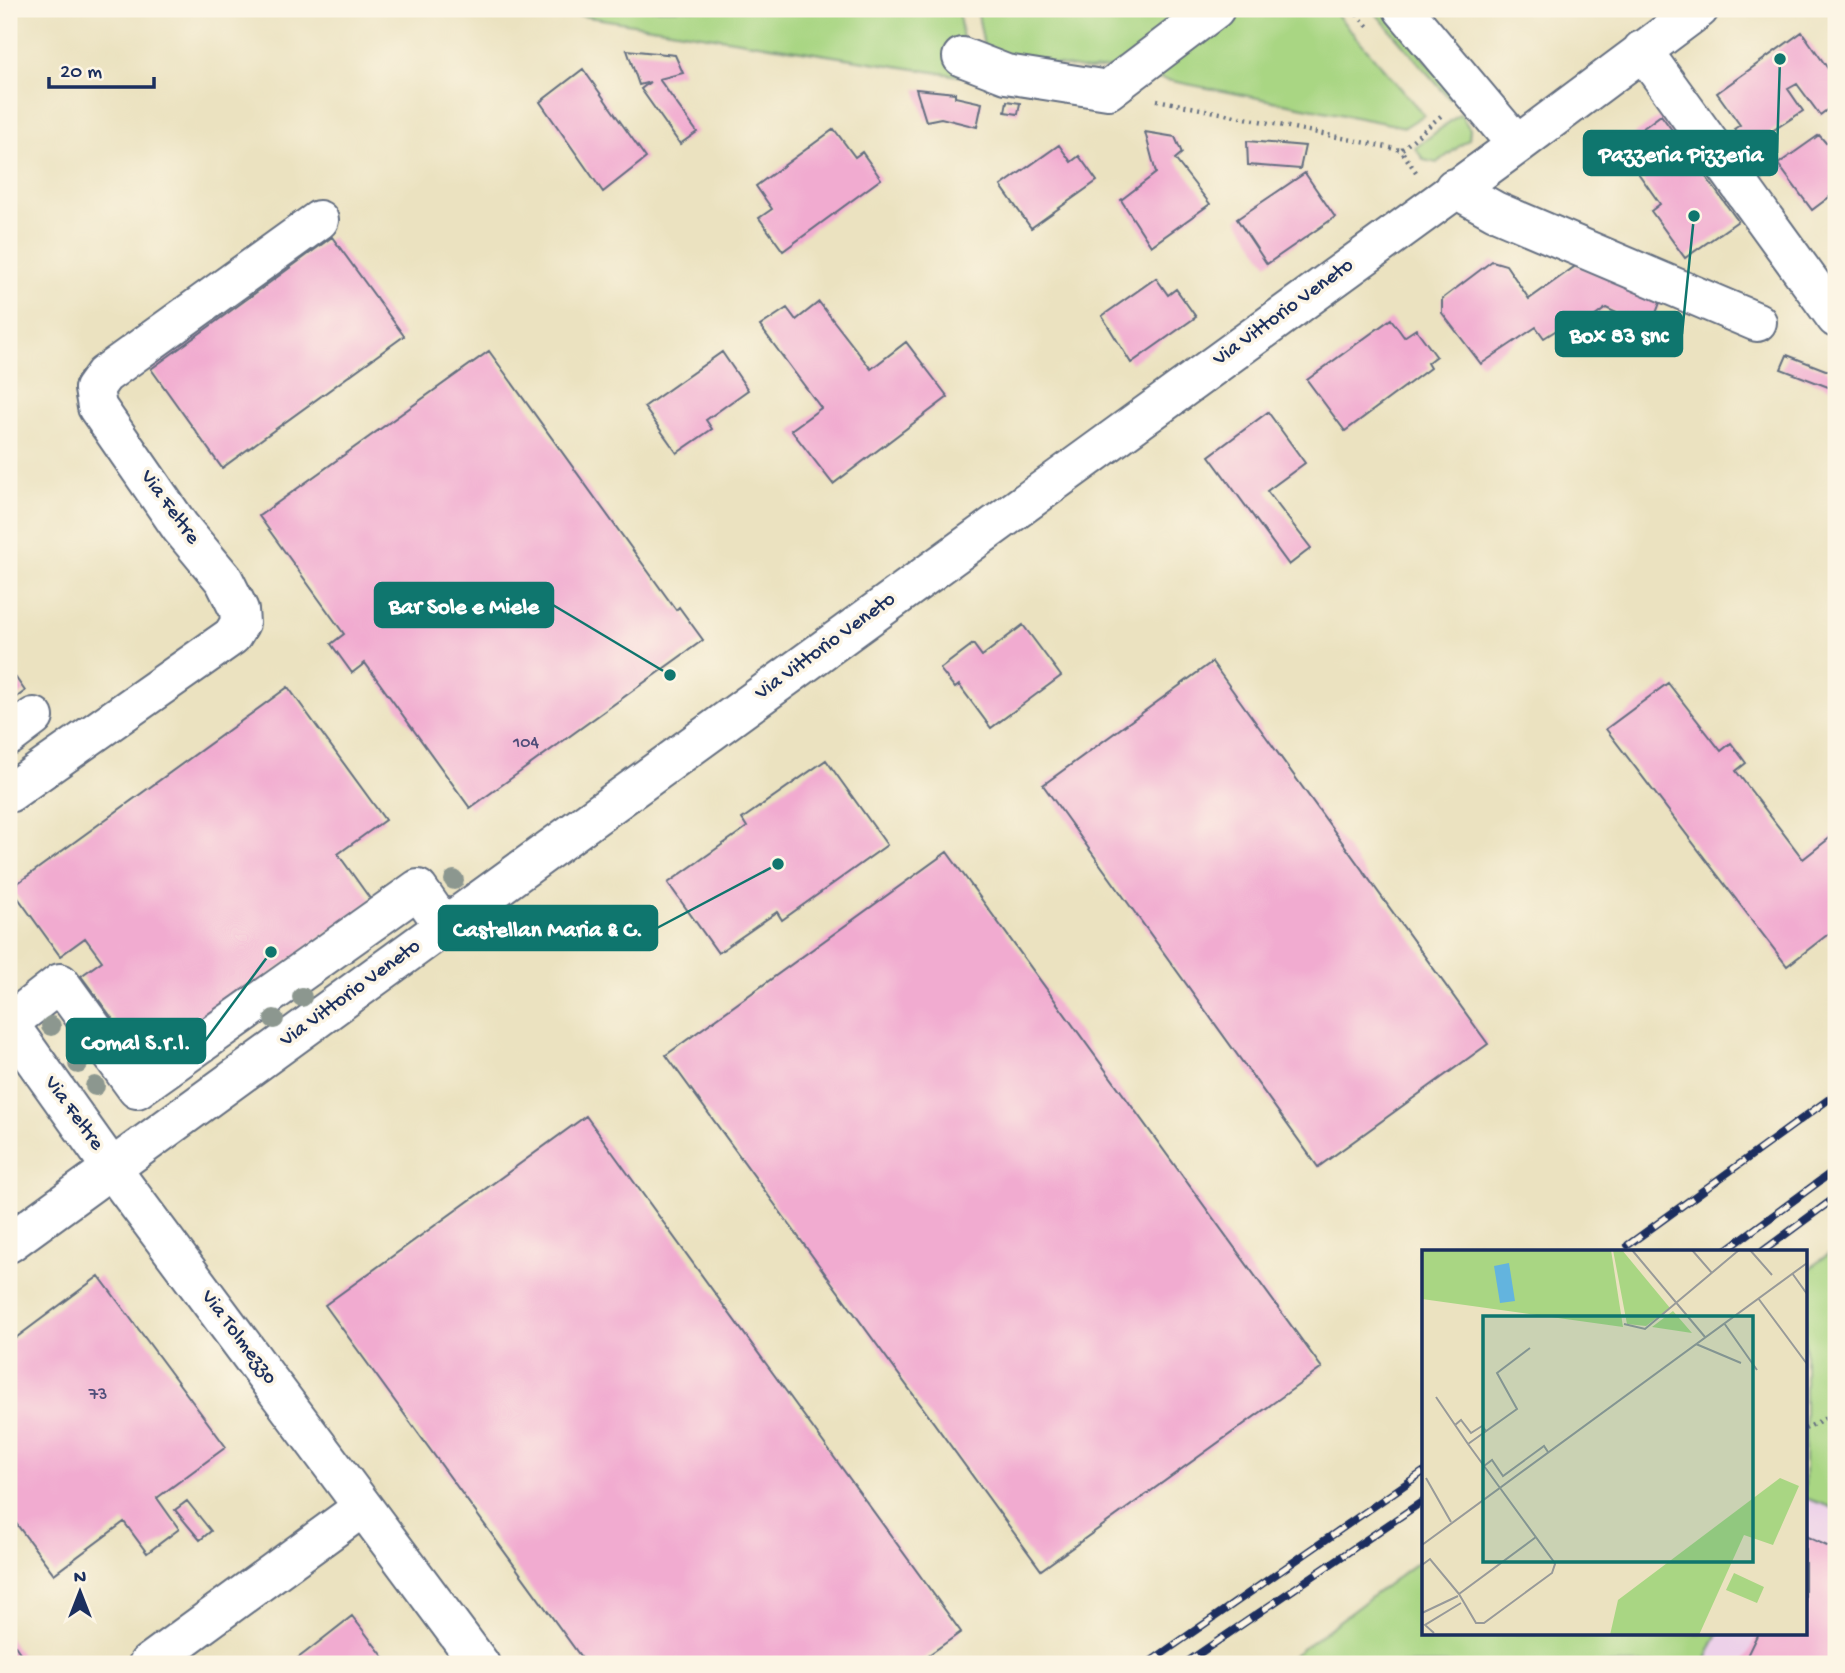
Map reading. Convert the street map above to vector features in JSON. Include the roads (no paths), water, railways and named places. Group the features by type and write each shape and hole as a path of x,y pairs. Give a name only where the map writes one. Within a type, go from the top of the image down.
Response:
{"street":[{"path":"961,57 1006,74 1108,90 1216,9"},
{"path":"1403,9 1517,145"},
{"name":"Via Vittorio Veneto","path":"9,1243 1517,145 1699,9"},
{"path":"1642,50 1836,318"},
{"path":"1445,195 1495,211 1757,322"},
{"name":"Via Feltre","path":"13,780 232,636 240,623 239,610 224,580 180,527 97,407 94,389 104,374 319,220"},
{"path":"9,1024 60,983 137,1089 418,889 444,926"},
{"path":"276,990 303,1029"},
{"name":"Via Feltre","path":"9,1024 113,1169"},
{"name":"Via Tolmezzo","path":"113,1169 480,1664"},
{"path":"148,1664 363,1507"}],"railway":[{"path":"1628,1245 1836,1094"},
{"path":"1726,1250 1836,1169"},
{"path":"1764,1250 1836,1197"},
{"path":"1147,1664 1422,1473"},
{"path":"1184,1664 1422,1502"}],"place":[{"name":"Pazzeria Pizzeria","path":"1780,59"},
{"name":"Box 83 snc","path":"1694,216"},
{"name":"Bar Sole e Miele","path":"670,675"},
{"name":"Castellan Maria & C.","path":"778,864"},
{"name":"Comal S.r.l.","path":"271,952"}]}
